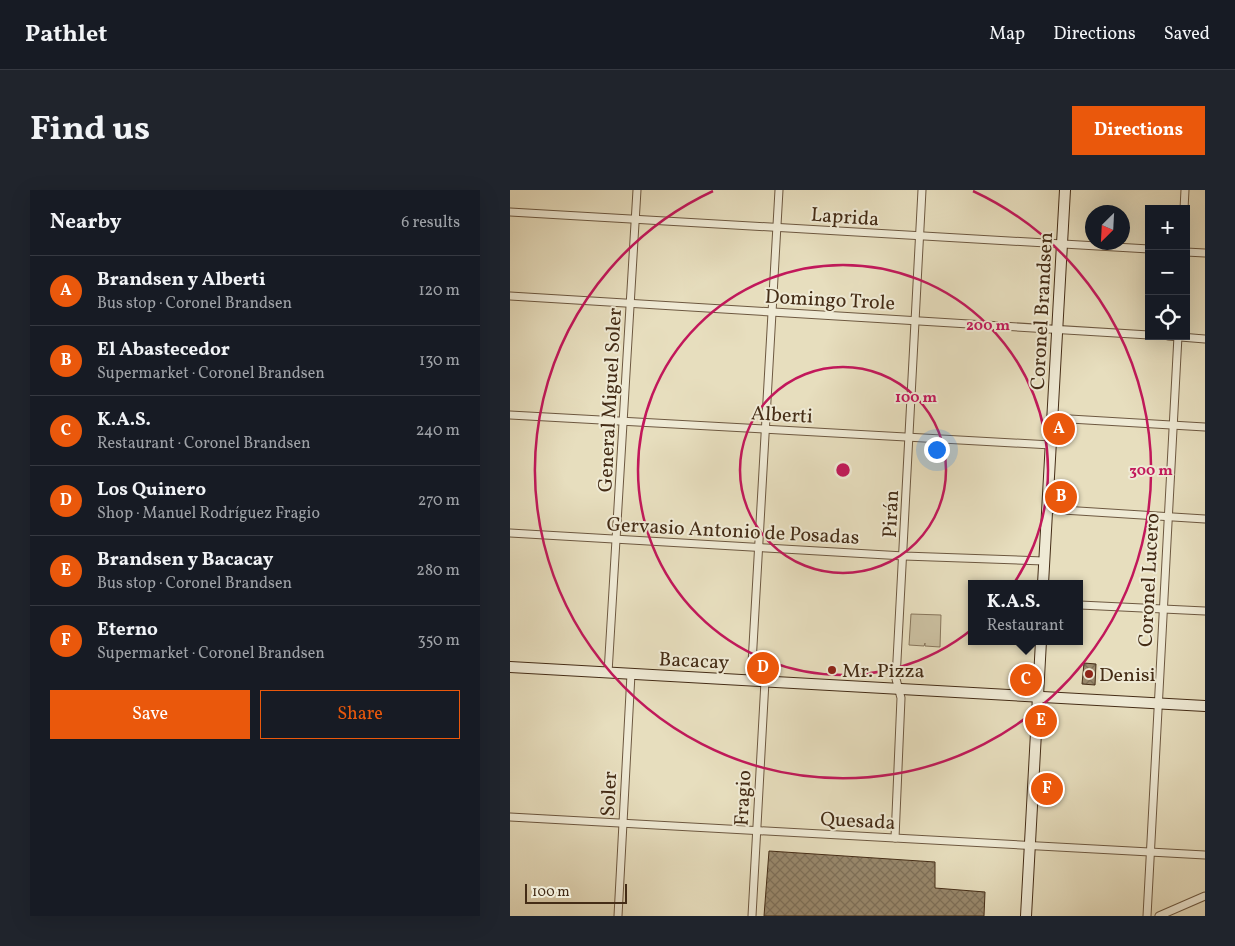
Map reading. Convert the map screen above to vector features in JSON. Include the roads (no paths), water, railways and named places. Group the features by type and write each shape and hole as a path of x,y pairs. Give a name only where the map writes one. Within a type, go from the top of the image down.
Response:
{"street":[{"name":"General Miguel Soler","path":"608,673 637,190"},
{"path":"750,680 779,190"},
{"name":"Pirán","path":"895,838 901,698 896,679 922,190"},
{"name":"Coronel Brandsen","path":"1043,580 1065,190"},
{"path":"1184,205 1186,190"},
{"name":"Laprida","path":"510,212 1145,249"},
{"path":"1190,252 1205,253"},
{"name":"Domingo Trole","path":"510,296 1145,335"},
{"path":"1190,337 1205,338"},
{"name":"Coronel Lucero","path":"1147,916 1178,340"},
{"name":"Alberti","path":"510,416 1051,445"},
{"path":"1053,418 1205,427"},
{"path":"1047,509 1205,519"},
{"name":"Gervasio Antonio de Posadas","path":"510,533 904,556 1044,561"},
{"path":"1083,605 1205,611"},
{"path":"1026,916 1041,645"},
{"name":"Bacacay","path":"510,667 1205,706"},
{"name":"Soler","path":"618,916 631,674"},
{"name":"Fragio","path":"752,916 765,681"},
{"name":"Quesada","path":"510,817 1205,855"},
{"path":"1159,916 1205,896"}],"place":[{"name":"Brandsen y Alberti","path":"1059,429"},
{"name":"El Abastecedor","path":"1061,497"},
{"name":"Los Quinero","path":"763,668"},
{"name":"Mr. Pizza","path":"832,670"},
{"name":"Denisi","path":"1089,674"},
{"name":"K.A.S.","path":"1026,680"},
{"name":"Brandsen y Bacacay","path":"1041,721"},
{"name":"Eterno","path":"1047,789"}]}
